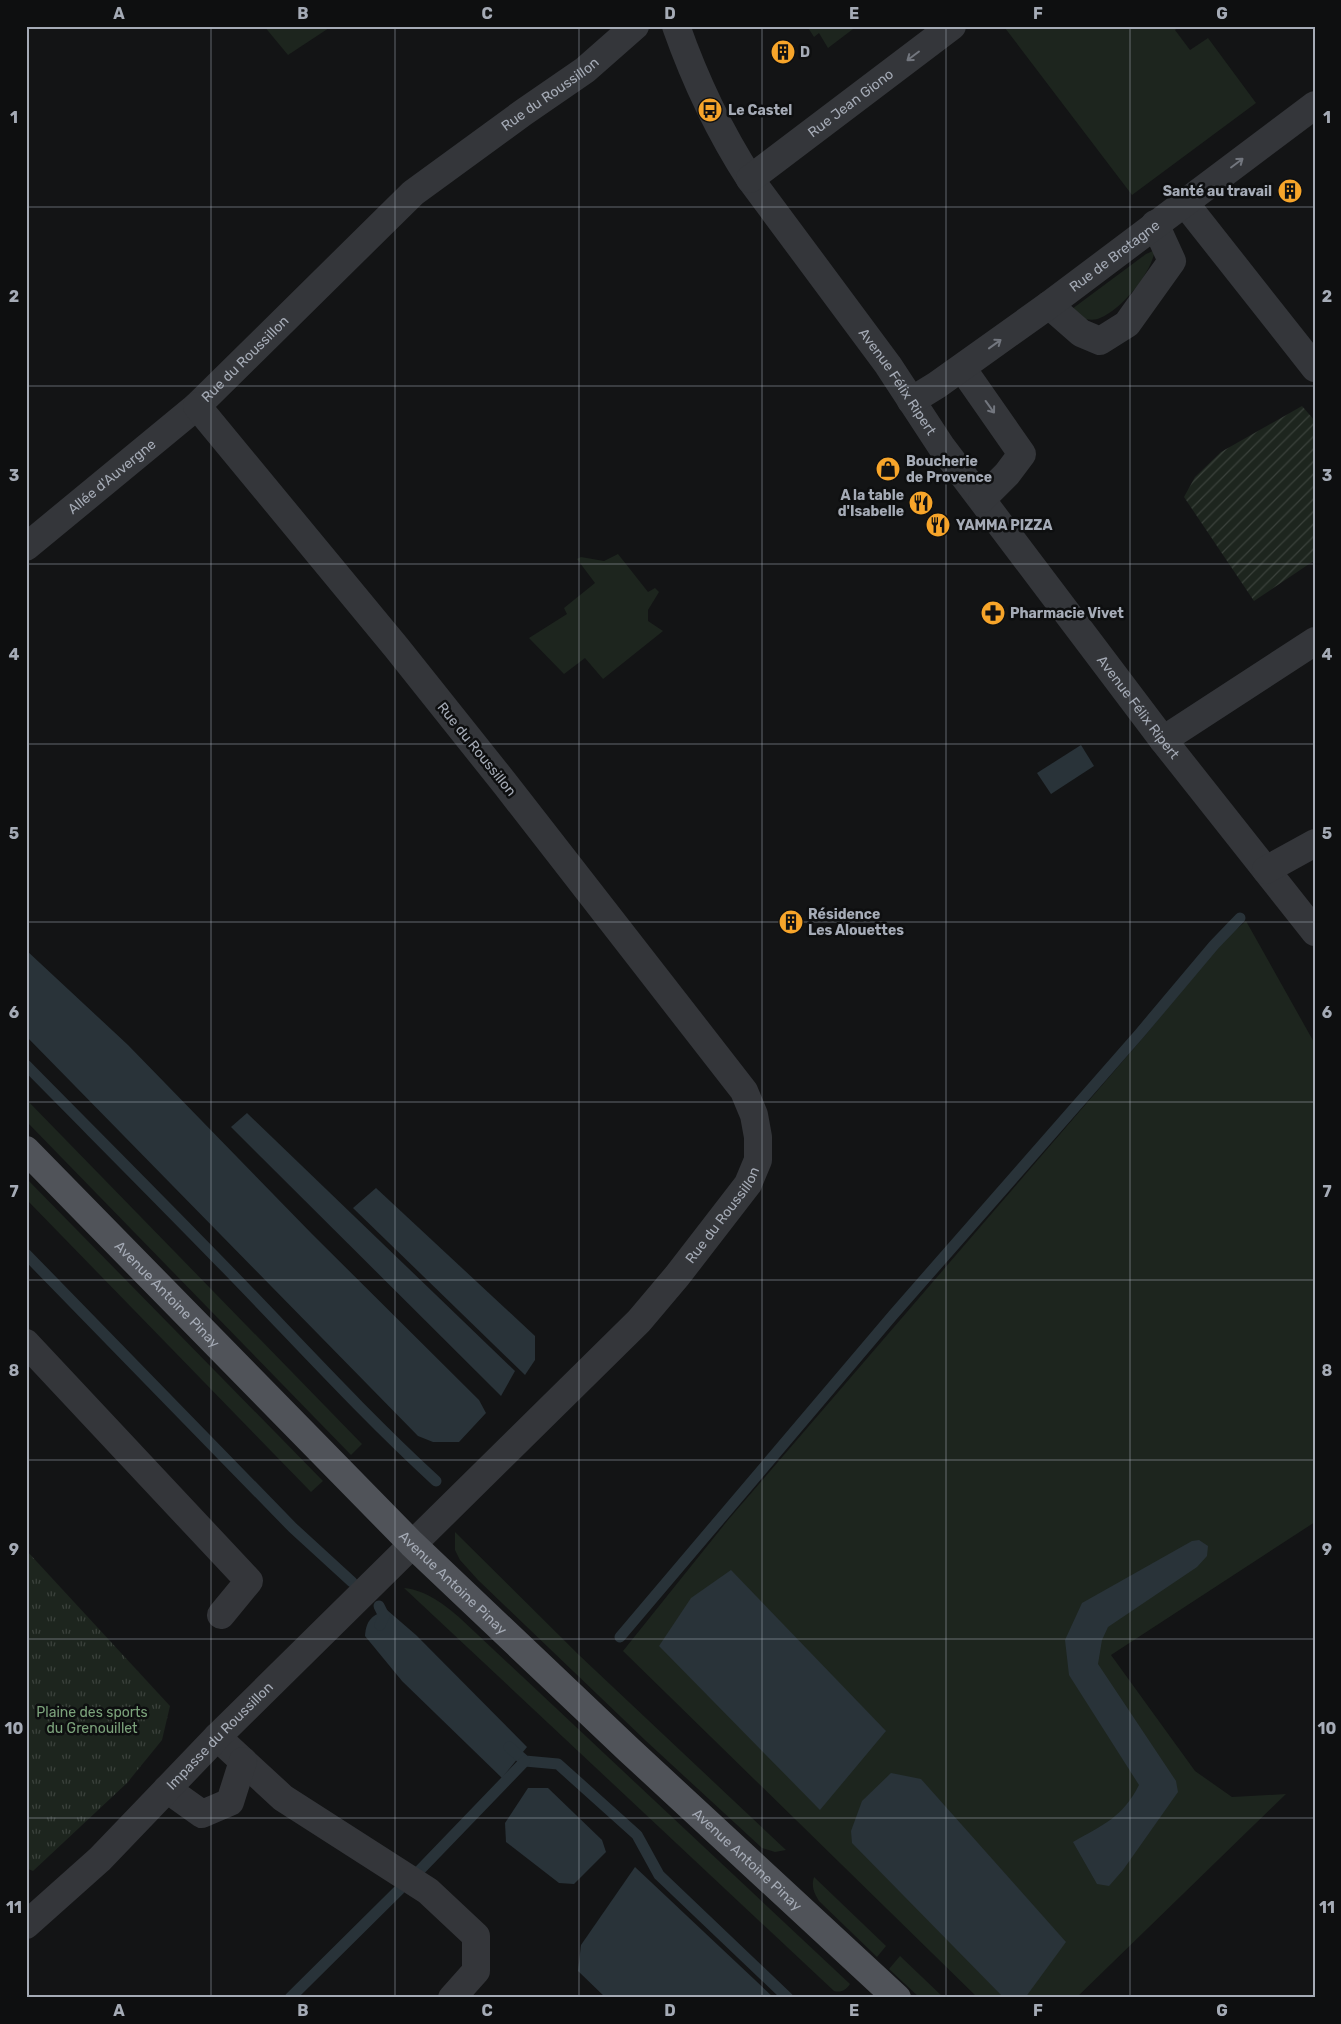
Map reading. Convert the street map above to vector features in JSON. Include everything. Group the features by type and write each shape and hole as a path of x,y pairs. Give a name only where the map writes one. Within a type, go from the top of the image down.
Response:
{"main road":[{"name":"Avenue Antoine Pinay","path":"26,1150 412,1544 628,1749 897,1998"}],"street":[{"name":"Rue du Roussillon","path":"412,1544 636,1324 677,1276 748,1184 758,1160 758,1137 754,1115 744,1091 720,1059 400,652 197,406 413,193 509,122 585,70 635,26"},
{"name":"Avenue Félix Ripert","path":"676,26 687,59 710,110 730,148 750,179 888,365 941,446 1163,740 1315,932"},
{"name":"Rue Jean Giono","path":"750,179 952,26"},
{"name":"Rue de Bretagne","path":"911,401 962,368 1315,106"},
{"path":"1184,202 1315,368"},
{"path":"1048,305 1081,333 1100,341 1127,324 1172,261 1155,224"},
{"path":"962,368 1020,448 1022,454 1007,474 982,499"},
{"name":"Allée d'Auvergne","path":"26,547 197,406"},
{"path":"1163,740 1315,640"},
{"path":"1266,870 1315,843"},
{"path":"26,1343 249,1582 221,1615"},
{"name":"Impasse du Roussillon","path":"26,1926 100,1859 217,1738 412,1544"},
{"path":"217,1738 283,1798 428,1892 476,1936 476,1971 452,1998"},
{"path":"167,1789 202,1814 230,1802 243,1761"}],"green space":[{"path":"264,26 332,26 288,55"},
{"path":"807,26 857,26 828,48 819,33 814,37"},
{"path":"1007,26 1179,26 1175,30 1190,50 1208,38 1256,103 1132,195 1005,28"},
{"path":"1155,250 1142,280 1126,299 1109,313 1096,319 1081,319 1072,309 1146,254"},
{"path":"1302,406 1315,421 1315,560 1254,601 1184,497 1195,477 1221,452"},
{"path":"618,554 648,592 655,588 659,592 648,610 648,621 663,631 603,679 585,658 564,674 529,638 567,614 564,608 595,583 577,559 581,557 604,561"},
{"path":"1246,921 1315,1044 1315,1522 1111,1655 1195,1771 1232,1797 1286,1794 1076,1998 978,1998 623,1651 728,1520 1147,1033 1223,941"},
{"path":"26,1099 362,1444 351,1455 26,1121"},
{"path":"26,1178 323,1481 311,1492 26,1199"},
{"path":"455,1532 579,1655 786,1850 775,1852 762,1848 646,1741 478,1580 460,1560 455,1550"},
{"name":"Plaine des sports du Grenouillet","path":"26,1550 170,1706 162,1740 127,1783 33,1871 26,1868"},
{"path":"404,1588 427,1595 461,1619 850,1984 841,1991 834,1991"},
{"path":"814,1877 886,1946 877,1957 819,1901 814,1889"},
{"path":"900,1956 944,1998 920,1998 889,1969"}],"shaded area":[{"path":"1081,745 1094,766 1051,794 1037,773"},
{"path":"26,950 128,1045 312,1234 479,1400 486,1413 459,1442 433,1442 418,1436 26,1036"},
{"path":"247,1113 515,1371 501,1396 231,1127"},
{"path":"376,1188 535,1336 535,1360 525,1375 353,1208"},
{"path":"1199,1540 1208,1546 1207,1556 1197,1567 1108,1627 1102,1640 1098,1664 1176,1781 1178,1792 1123,1870 1109,1886 1097,1884 1073,1842 1103,1825 1119,1813 1133,1796 1139,1785 1069,1675 1065,1640 1082,1603 1192,1541"},
{"path":"731,1570 886,1731 820,1810 659,1646 691,1598"},
{"path":"387,1610 416,1635 527,1747 502,1778 402,1681 365,1636 368,1622 377,1614"},
{"path":"891,1773 921,1779 1066,1942 1025,1998 1003,1997 852,1843 851,1831 862,1801"},
{"path":"528,1788 548,1788 602,1840 606,1852 574,1884 559,1883 506,1842 505,1823"},
{"path":"635,1867 774,1998 606,1998 578,1971 581,1945"}],"waterway":[{"path":"620,1637 893,1315 1140,1033 1214,945 1240,918"},
{"path":"26,1065 356,1403 436,1481"},
{"path":"26,1254 293,1528 352,1582"},
{"path":"379,1606 384,1616 380,1625"},
{"path":"509,1747 525,1761 558,1764 637,1835 659,1875 788,1998"},
{"path":"419,1871 525,1761"},
{"path":"290,1998 400,1889"}],"place":[{"name":"D","path":"783,52"},
{"name":"Le Castel","path":"710,110"},
{"name":"Santé au travail","path":"1290,191"},
{"name":"Boucherie de Provence","path":"888,469"},
{"name":"A la table d'Isabelle","path":"921,503"},
{"name":"YAMMA PIZZA","path":"938,525"},
{"name":"Pharmacie Vivet","path":"993,613"},
{"name":"Résidence Les Alouettes","path":"791,922"}]}
